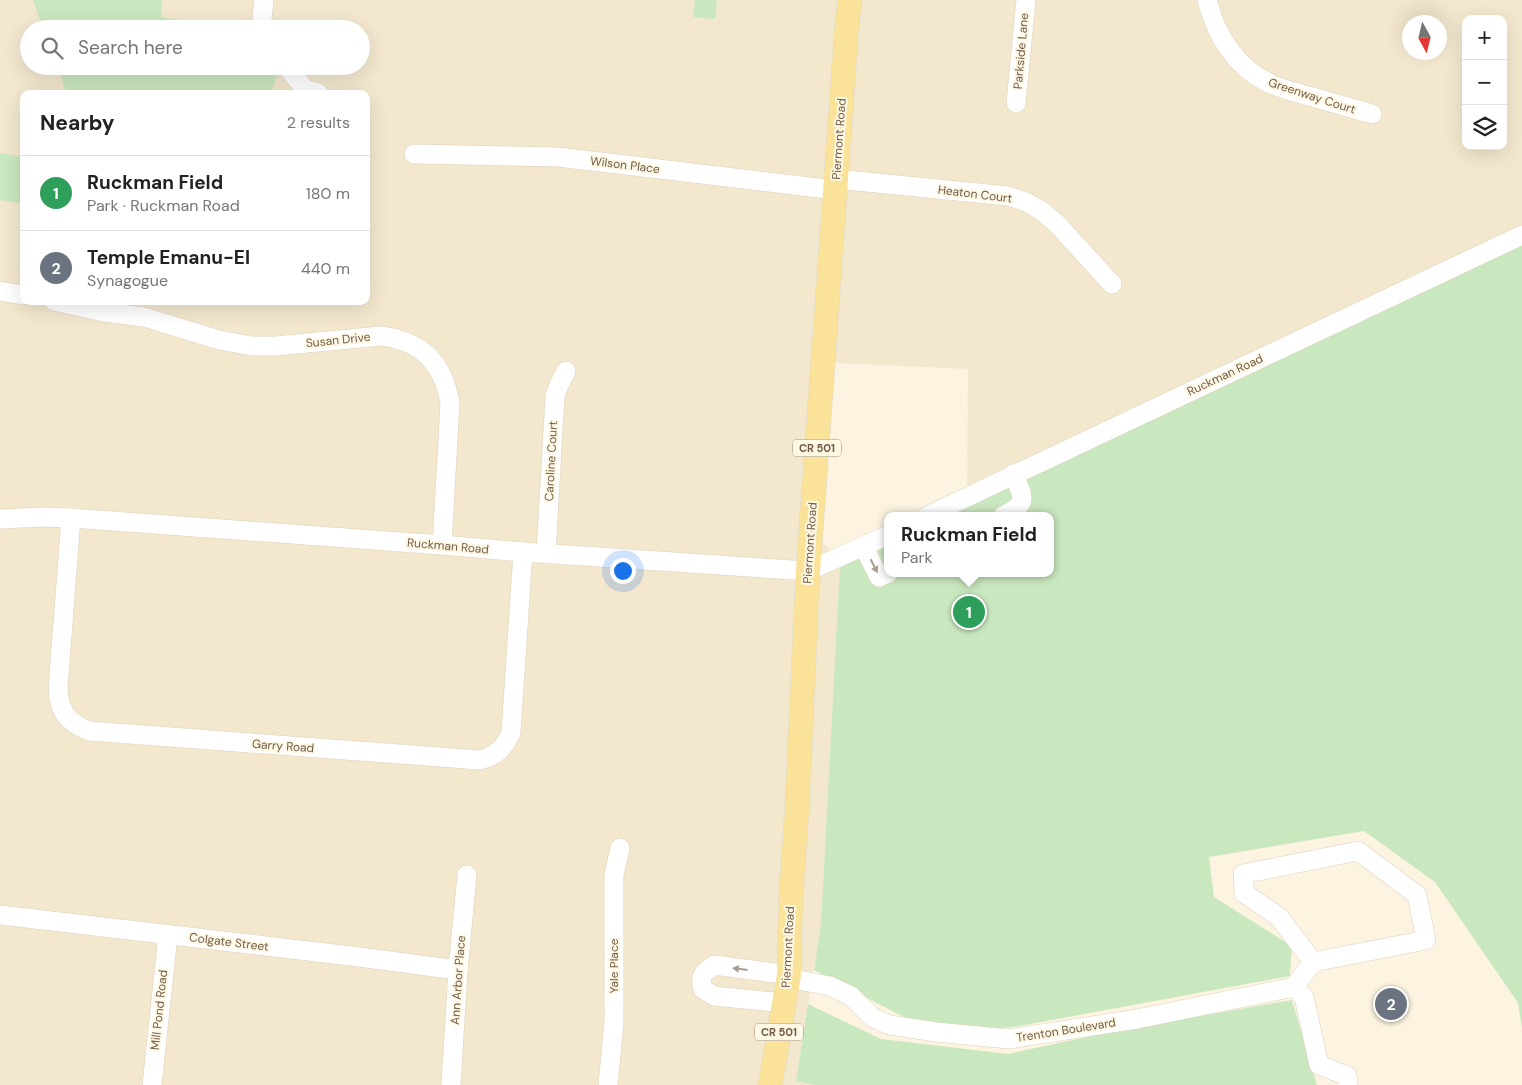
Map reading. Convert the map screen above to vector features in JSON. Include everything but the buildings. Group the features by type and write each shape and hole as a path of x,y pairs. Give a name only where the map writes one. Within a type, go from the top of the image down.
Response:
{"main road":[{"name":"Piermont Road","path":"770,1085 788,977 808,571 850,0"}],"street":[{"path":"262,20 264,0"},
{"name":"Parkside Lane","path":"1016,103 1026,0"},
{"name":"Greenway Court","path":"1207,0 1212,20 1222,40 1233,56 1249,71 1266,82 1284,89 1372,114"},
{"path":"293,75 305,89 309,90"},
{"name":"Wilson Place","path":"414,154 558,157 835,184"},
{"name":"Heaton Court","path":"835,184 1008,196 1026,202 1042,211 1056,224 1112,284"},
{"name":"Ruckman Road","path":"936,512 1522,235"},
{"path":"0,291 20,294"},
{"name":"Susan Drive","path":"72,305 104,312 144,317 219,340 252,346 276,346 381,336 396,338 410,343 423,351 434,362 442,375 450,402 442,545"},
{"name":"Caroline Court","path":"546,553 554,396 566,372"},
{"path":"1009,512 1019,506 1022,500 1022,494 1013,474"},
{"name":"Ruckman Road","path":"0,519 70,518 808,571 884,537"},
{"name":"Garry Road","path":"70,518 58,700 62,711 70,721 89,732 480,760 490,758 500,752 507,743 511,733 523,552"},
{"path":"864,546 879,577 884,575"},
{"name":"Yale Place","path":"608,1085 614,1024 614,875 620,848"},
{"path":"1313,962 1279,917 1244,893 1243,874 1358,851 1417,895 1426,940 1313,962 1294,987 1304,997 1319,1065 1346,1076 1348,1085"},
{"name":"Ann Arbor Place","path":"451,1085 458,970 467,875"},
{"name":"Colgate Street","path":"0,916 458,970"},
{"name":"Mill Pond Road","path":"152,1085 168,935"},
{"name":"Trenton Boulevard","path":"784,1003 714,996 702,989 700,981 703,973 714,965 788,977 830,986 851,996 873,1018 890,1025 936,1032 1009,1038 1137,1019 1294,987"}],"shaded area":[{"path":"0,0 1522,0 1522,232 967,501 968,369 835,363 815,533 840,562 821,923 796,1081 815,1085 0,1085"}],"green space":[{"path":"33,0 162,0 161,17 178,20 40,20"},
{"path":"695,0 717,0 715,19 693,17"},
{"path":"60,75 277,75 272,90 66,90"},
{"path":"0,153 20,156 20,203 0,200"},
{"path":"1522,232 1522,1029 1518,1003 1435,882 1364,831 1209,857 1214,897 1292,946 1290,976 1014,1027 936,1032 814,970 821,923 840,562 884,541 884,577 1054,577 1054,512 944,512"},
{"path":"1292,1000 1317,1085 815,1085 796,1081 808,1004 881,1039 1008,1054 1119,1030"}],"place":[{"name":"Ruckman Field","path":"969,612"},
{"name":"Temple Emanu-El","path":"1391,1004"}]}
